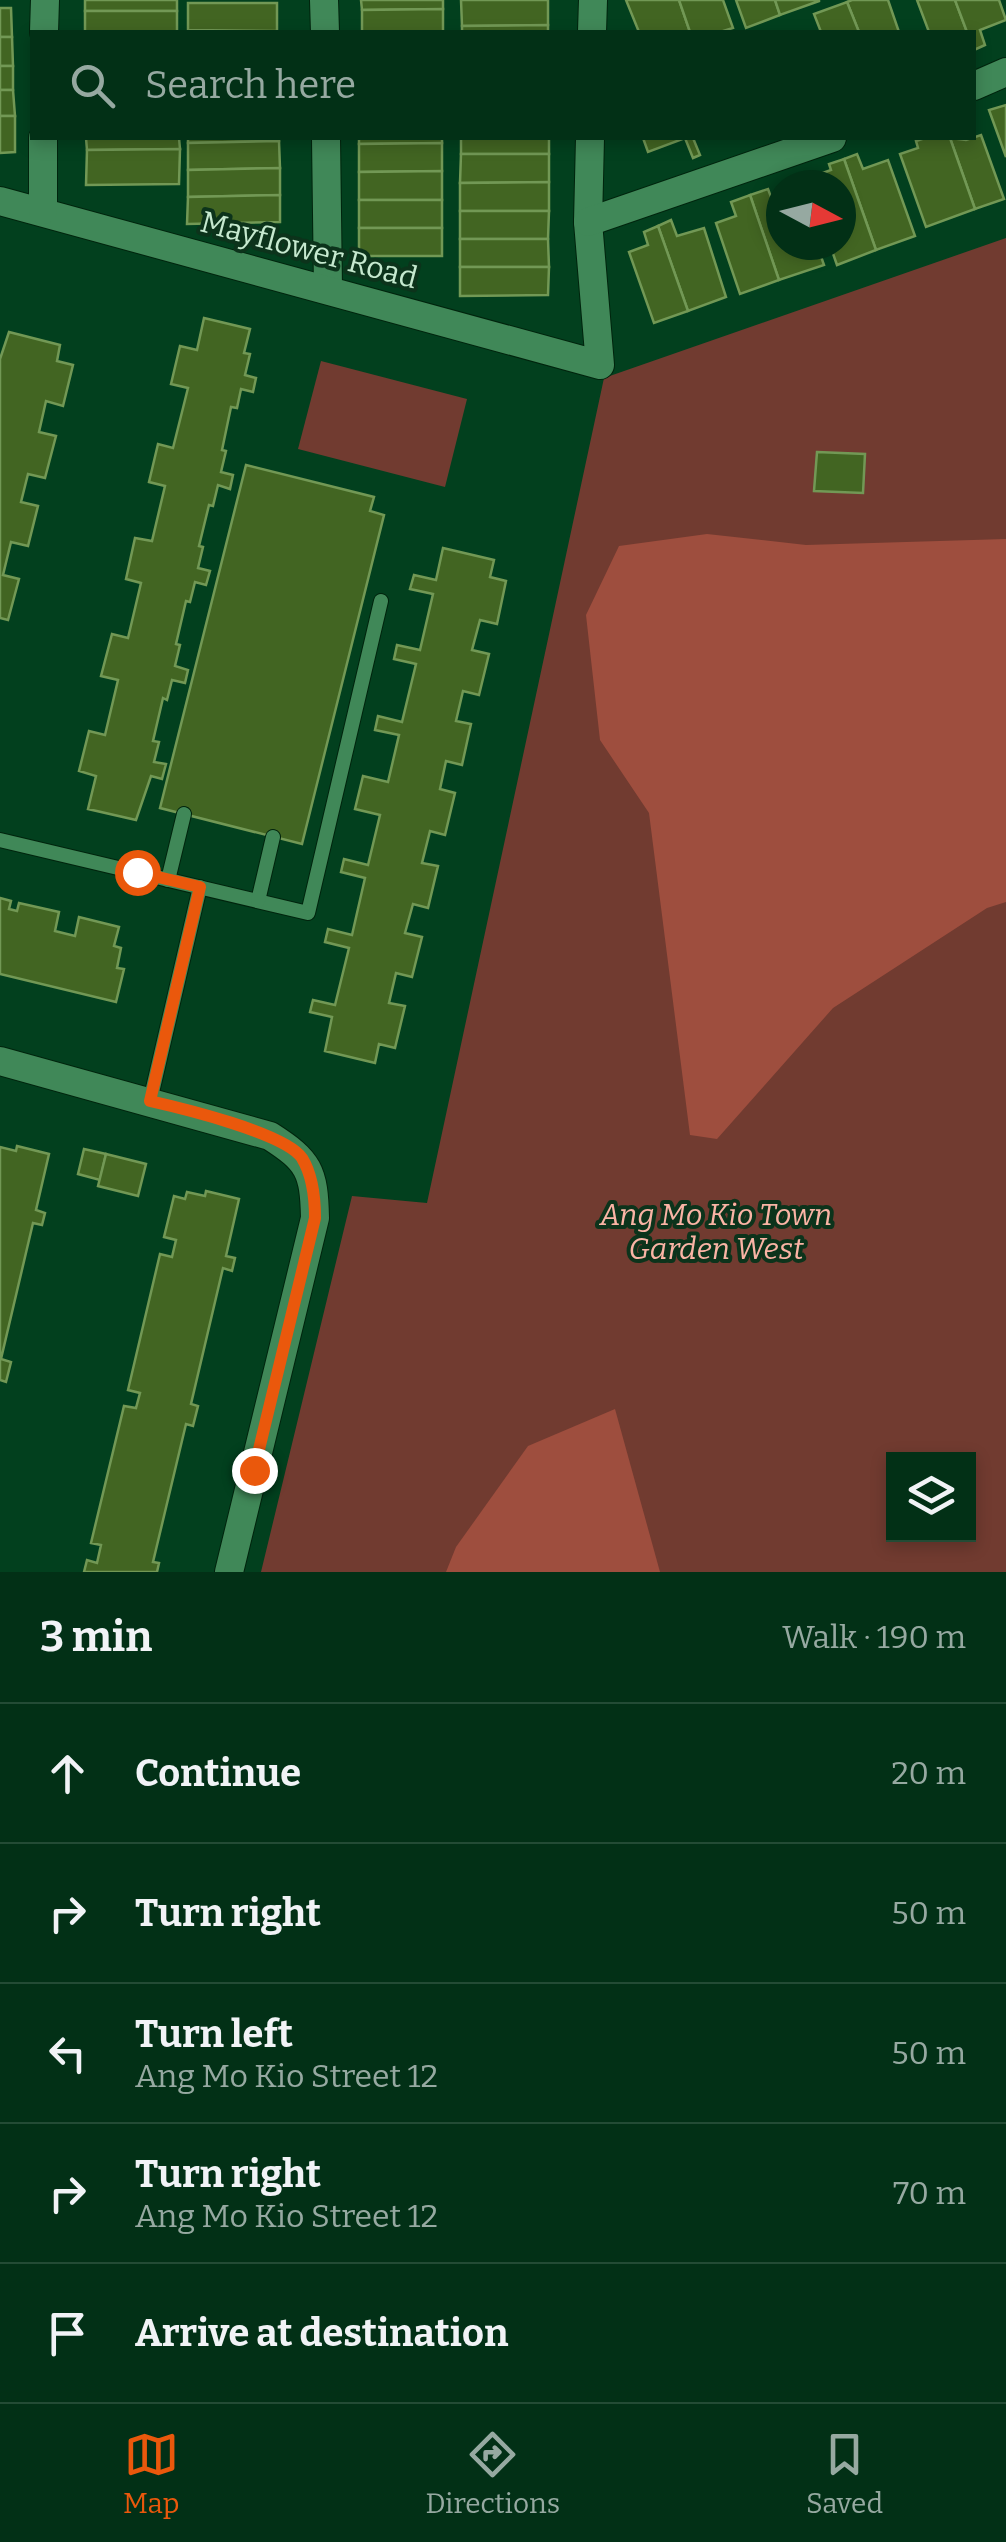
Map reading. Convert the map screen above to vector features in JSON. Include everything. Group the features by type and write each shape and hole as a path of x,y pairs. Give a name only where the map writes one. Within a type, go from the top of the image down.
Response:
{"street":[{"path":"44,0 44,30"},
{"path":"324,0 325,30"},
{"path":"592,30 593,0"},
{"path":"976,85 1006,72"},
{"path":"43,210 44,140"},
{"path":"326,140 328,288"},
{"path":"590,140 588,222 826,140"},
{"name":"Mayflower Road","path":"0,201 600,364 588,222"},
{"path":"0,1061 270,1136 301,1156 314,1190 315,1218 230,1572"}],"lane":[{"path":"0,840 308,913 381,601"},
{"path":"168,880 184,814"},
{"path":"258,901 273,837"},
{"path":"150,1101 200,887"}],"green space":[{"name":"Ang Mo Kio Town Garden West","path":"1006,238 1006,1572 261,1572 352,1196 427,1203 604,378"},
{"path":"321,361 467,399 445,487 298,449"}],"shaded area":[{"path":"707,534 806,545 1006,539 1006,902 987,908 833,1008 717,1139 690,1135 649,813 600,740 586,615 619,546"},
{"path":"615,1409 660,1572 446,1572 456,1547 528,1446"}],"building":[{"path":"85,0 177,0 177,11 85,11"},
{"path":"361,0 443,0 443,9 362,10"},
{"path":"461,0 548,0 548,25 462,26"},
{"path":"626,0 679,0 689,30 638,30"},
{"path":"679,0 723,0 733,28 689,30"},
{"path":"736,0 775,0 780,15 746,28"},
{"path":"775,0 819,0 819,1 780,15"},
{"path":"888,0 898,30 858,30 847,2"},
{"path":"917,0 955,0 966,30 928,30"},
{"path":"955,0 999,0 1006,20 980,30 985,45 976,49 976,30 966,30"},
{"path":"847,2 858,30 820,30 814,14"},
{"path":"188,3 277,3 277,30 188,30"},
{"path":"0,8 11,8 12,37 0,37"},
{"path":"443,9 443,30 362,30 362,10"},
{"path":"85,11 177,11 177,30 85,30"},
{"path":"548,25 548,30 462,30 462,26"},
{"path":"0,37 12,37 13,66 0,66"},
{"path":"0,66 13,66 13,90 0,90"},
{"path":"0,90 13,90 15,116 0,116"},
{"path":"1006,105 1006,157 989,110"},
{"path":"0,116 15,116 15,152 0,153"},
{"path":"981,135 1004,199 975,209 951,140 976,140"},
{"path":"86,140 179,140 180,149 87,150"},
{"path":"188,140 279,140 279,141"},
{"path":"359,140 442,140 442,143 359,144"},
{"path":"461,140 549,140 549,154 461,154"},
{"path":"644,140 680,140 648,152"},
{"path":"686,140 694,140 700,155 693,158"},
{"path":"951,140 975,209 926,227 900,154 918,148 916,141"},
{"path":"279,141 280,168 188,170 188,143"},
{"path":"442,143 442,171 359,172 359,144"},
{"path":"180,149 179,184 86,185 87,150"},
{"path":"461,154 549,154 549,182 460,183"},
{"path":"857,154 863,169 888,160 915,236 876,250 856,193 856,170 848,170 844,159"},
{"path":"844,159 848,170 831,170 829,164"},
{"path":"280,168 280,195 188,197 188,170"},
{"path":"442,171 442,200 359,200 359,172"},
{"path":"549,182 549,211 460,211 460,183"},
{"path":"766,190 766,242 750,195"},
{"path":"856,193 876,250 856,258"},
{"path":"280,195 280,222 187,224 188,197"},
{"path":"750,195 766,242 766,260 772,260 779,280 740,294 716,223 736,216 731,202"},
{"path":"359,200 442,200 442,228 359,228"},
{"path":"460,211 549,211 548,239 460,239"},
{"path":"671,220 677,236 704,228 726,297 688,311 658,226"},
{"path":"658,226 688,311 654,323 629,252 648,245 644,232"},
{"path":"359,228 442,228 442,256 359,256"},
{"path":"460,239 548,239 549,267 460,267"},
{"path":"772,260 822,260 824,265 779,280"},
{"path":"460,267 549,267 548,295 460,296"},
{"path":"204,318 250,329 244,353 250,354 245,375 256,378 253,392 241,389 237,408 231,407 221,472 233,475 230,489 218,485 213,506 209,505 198,568 210,571 206,585 195,582 190,602 186,601 176,644 180,645 175,666 188,670 185,683 172,680 167,700 163,698 153,741 159,742 154,762 166,764 162,779 151,776 136,820 88,809 96,776 79,771 89,731 105,735 118,680 101,676 112,634 128,638 141,583 126,579 135,538 152,541 165,486 149,482 158,444 173,448 188,388 171,384 180,346 197,350"},
{"path":"9,332 60,345 57,361 73,365 63,406 46,401 39,432 56,436 45,478 28,474 21,502 38,506 28,546 11,542 3,575 19,579 8,620 0,618 0,359"},
{"path":"817,452 865,454 863,493 814,491"},
{"path":"246,465 374,497 370,511 384,515 302,844 160,808"},
{"path":"443,548 494,560 490,577 506,581 497,624 480,620 472,650 489,654 479,695 463,691 456,721 471,724 462,765 446,761 440,789 455,793 445,835 430,831 422,863 438,866 428,908 413,904 405,933 422,937 412,977 396,973 389,1003 405,1006 395,1048 379,1044 375,1063 325,1051 332,1017 310,1012 313,1000 335,1005 349,948 325,942 328,929 352,935 365,878 341,872 344,859 368,865 380,815 355,809 363,776 388,782 399,735 375,730 378,716 402,722 416,664 394,659 397,645 420,650 433,594 410,589 414,575 436,580"},
{"path":"0,898 11,901 9,909 17,911 19,903 59,912 55,931 75,936 79,917 119,927 114,946 121,948 117,968 124,969 116,1002 0,974"},
{"path":"17,1146 49,1154 36,1210 45,1213 42,1225 33,1223 1,1359 11,1362 6,1382 0,1380 0,1147 16,1151"},
{"path":"84,1149 106,1154 100,1180 78,1174"},
{"path":"106,1154 146,1164 138,1196 98,1186"},
{"path":"206,1191 239,1199 226,1256 235,1258 232,1271 223,1268 191,1404 198,1406 193,1426 186,1424 153,1562 159,1563 157,1572 84,1572 87,1560 97,1563 101,1545 91,1543 124,1406 136,1408 140,1393 128,1390 160,1254 172,1257 176,1240 164,1237 174,1196 185,1199 187,1192 205,1196"}],"route":[{"path":"137,872 200,887 150,1101 270,1136 301,1156 314,1190 315,1218 254,1470"}]}
